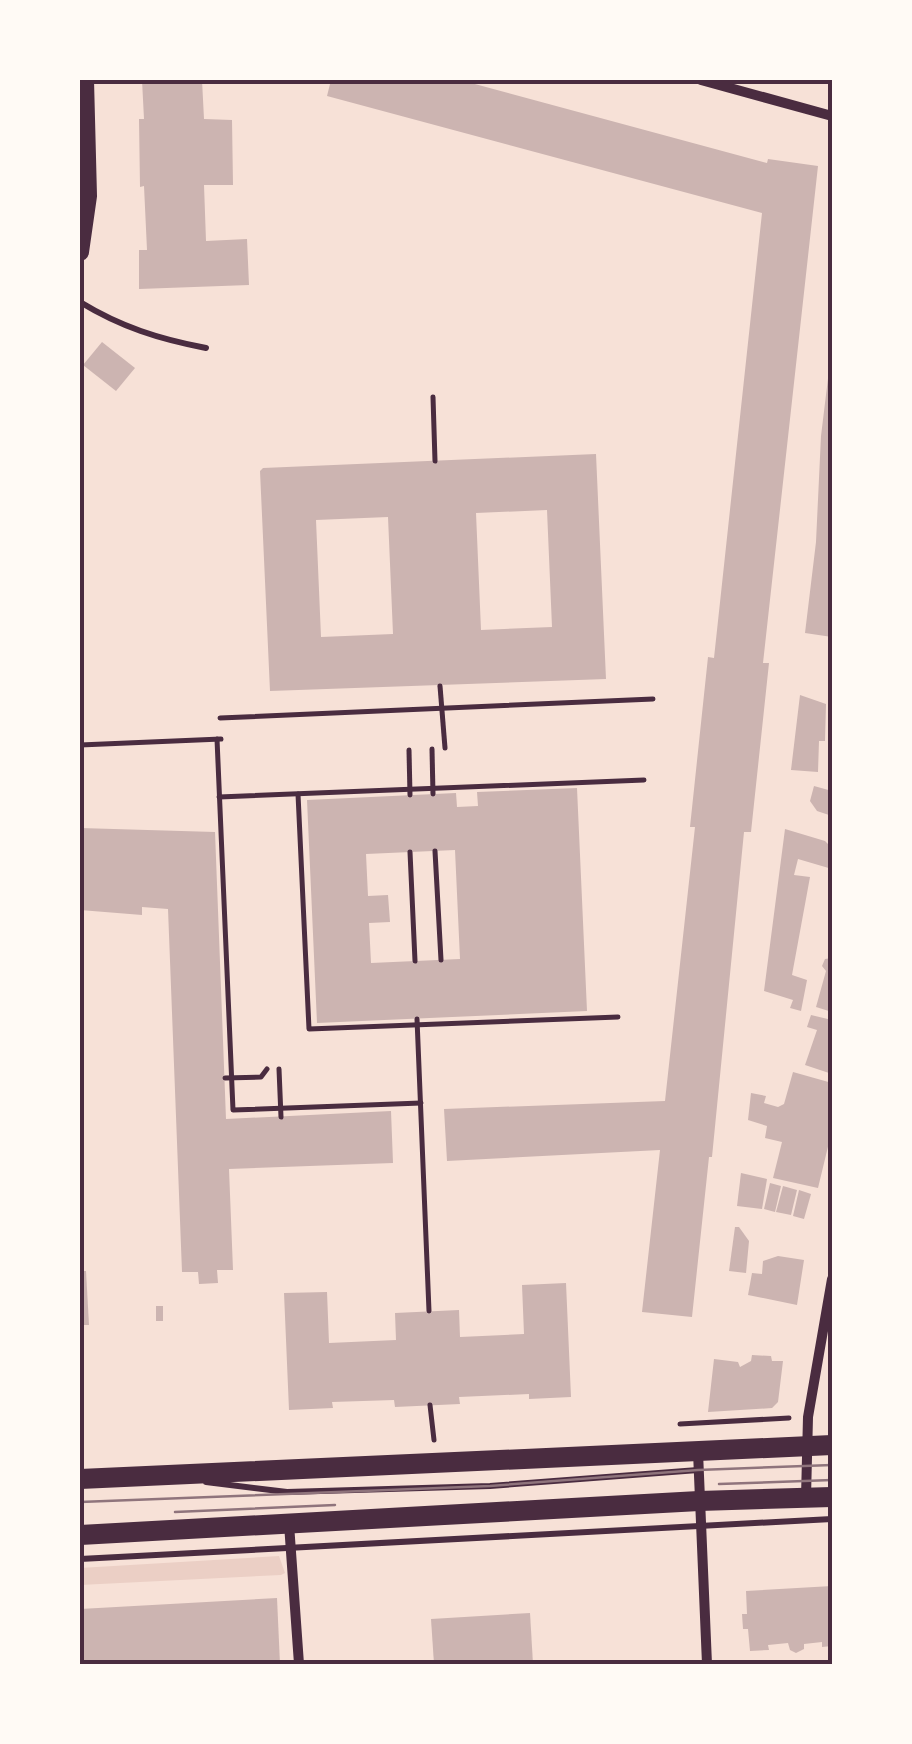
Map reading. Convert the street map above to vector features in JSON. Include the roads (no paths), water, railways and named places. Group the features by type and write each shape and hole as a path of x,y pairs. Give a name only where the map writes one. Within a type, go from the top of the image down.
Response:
{"main road":[{"path":"80,1479 436,1462 698,1461 832,1446"},
{"path":"80,1535 822,1496"}],"street":[{"path":"80,252 88,196 85,80"},
{"path":"701,80 832,116"},
{"path":"822,1496 806,1446 832,1279"},
{"path":"698,1461 707,1664"},
{"path":"289,1524 299,1664"}],"lane":[{"path":"80,302 116,324 160,340 206,348"},
{"path":"144,1475 287,1492 490,1486 698,1461"},
{"path":"80,1559 832,1519"}],"tram line":[{"path":"80,1502 490,1486 698,1470 832,1465"},
{"path":"719,1484 832,1480"},
{"path":"175,1512 335,1505"}]}
